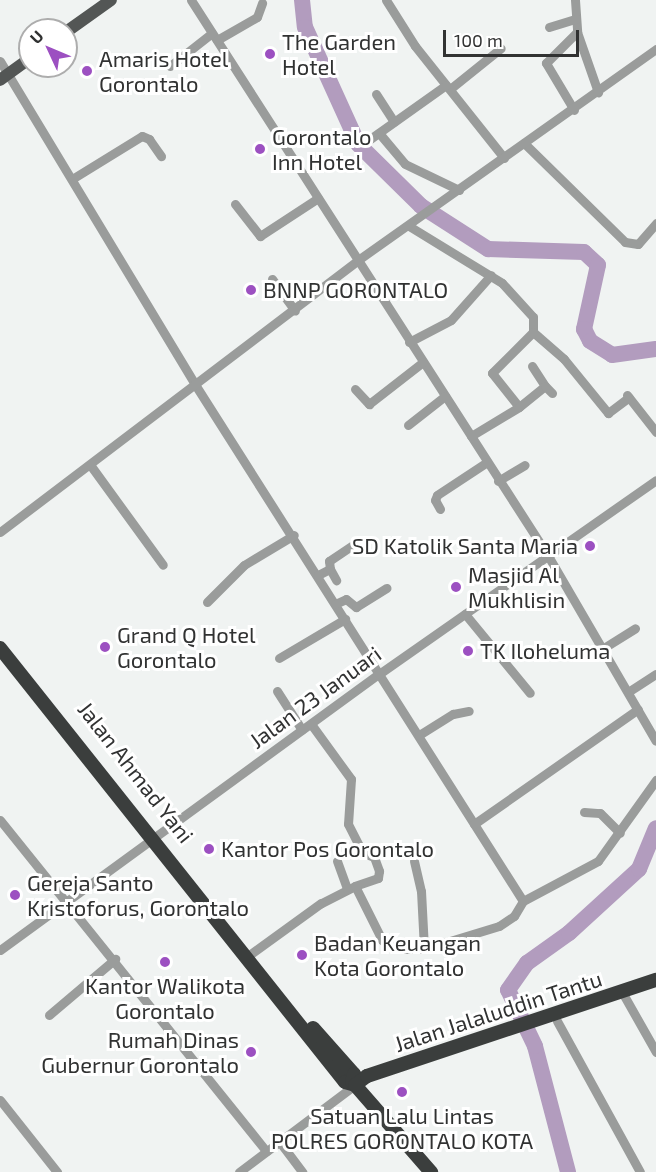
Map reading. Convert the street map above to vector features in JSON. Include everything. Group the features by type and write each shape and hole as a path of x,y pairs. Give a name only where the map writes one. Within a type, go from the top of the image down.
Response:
{"highway":[{"name":"Jalan Ahmad Yani","path":"0,635 248,955 431,1172"},
{"name":"Jalan Ahmad Yani","path":"0,648 103,770"},
{"name":"Jalan Jalaluddin Tantu","path":"352,1081 656,980"}],"main road":[{"path":"78,23 111,0"},
{"path":"4,77 18,67"}],"street":[{"path":"191,0 547,554 656,741"},
{"path":"386,0 415,46 504,158"},
{"path":"574,0 577,32 598,92"},
{"path":"170,66 215,37 257,17 262,3"},
{"path":"549,27 576,19"},
{"path":"574,110 546,63 577,32"},
{"path":"459,190 405,164 375,136 501,48"},
{"path":"0,532 62,489 358,260 574,110 656,49"},
{"path":"0,61 4,77 72,178 196,386 294,535 335,604 523,901"},
{"path":"376,94 394,122"},
{"path":"72,178 142,136 149,139 161,156"},
{"path":"524,143 625,242 638,244 656,223"},
{"path":"235,204 260,236 318,198"},
{"path":"409,226 491,275 533,317 533,332 492,370 493,377 519,407"},
{"path":"409,342 451,320 491,275"},
{"path":"272,279 295,311"},
{"path":"533,332 564,359 608,413 628,396 656,432"},
{"path":"355,389 369,404 423,362"},
{"path":"471,436 548,389 532,366"},
{"path":"408,425 445,396"},
{"path":"647,420 656,414"},
{"path":"440,509 435,500 436,495 487,462"},
{"path":"498,481 525,465"},
{"path":"91,466 164,566"},
{"name":"Jalan 23 Januari","path":"0,950 70,902 379,674 547,554 656,480"},
{"path":"207,602 244,565 294,535"},
{"path":"336,580 328,562 356,543"},
{"path":"318,575 330,569"},
{"path":"335,604 345,599 356,607 386,588"},
{"path":"465,614 530,693"},
{"path":"279,658 345,619"},
{"path":"602,649 635,628"},
{"path":"627,692 656,674"},
{"path":"277,691 302,730"},
{"path":"474,824 638,709"},
{"path":"419,735 453,714 469,711"},
{"path":"248,955 321,903 337,894 378,878 379,871 374,857 363,853 348,824 351,778 311,724"},
{"path":"337,861 382,940 400,949 424,950 499,926 514,916 523,901 598,861 656,780"},
{"path":"584,812 600,813 620,833"},
{"path":"0,820 70,902 266,1151"},
{"path":"414,861 422,891 424,950"},
{"path":"49,1015 115,959"},
{"path":"622,992 656,1052"},
{"path":"557,1021 640,1172"},
{"path":"239,1172 352,1081"},
{"path":"0,1100 57,1172"},
{"path":"279,1142 302,1172"}],"waterway":[{"path":"302,0 305,27 358,144 421,206 488,249 584,252 598,265 584,329 590,341 612,355 656,349"},
{"path":"568,1172 535,1046 508,990 527,963 569,933 639,869 656,828"}],"place":[{"name":"The Garden Hotel","path":"270,54"},
{"name":"Amaris Hotel Gorontalo","path":"87,71"},
{"name":"Gorontalo Inn Hotel","path":"260,149"},
{"name":"BNNP GORONTALO","path":"251,290"},
{"name":"SD Katolik Santa Maria","path":"590,546"},
{"name":"Masjid Al Mukhlisin","path":"456,587"},
{"name":"Grand Q Hotel Gorontalo","path":"105,647"},
{"name":"TK Iloheluma","path":"468,651"},
{"name":"Kantor Pos Gorontalo","path":"209,849"},
{"name":"Gereja Santo Kristoforus, Gorontalo","path":"15,895"},
{"name":"Badan Keuangan Kota Gorontalo","path":"302,955"},
{"name":"Kantor Walikota Gorontalo","path":"165,962"},
{"name":"Rumah Dinas Gubernur Gorontalo","path":"251,1052"},
{"name":"Satuan Lalu Lintas POLRES GORONTALO KOTA","path":"402,1092"}]}
